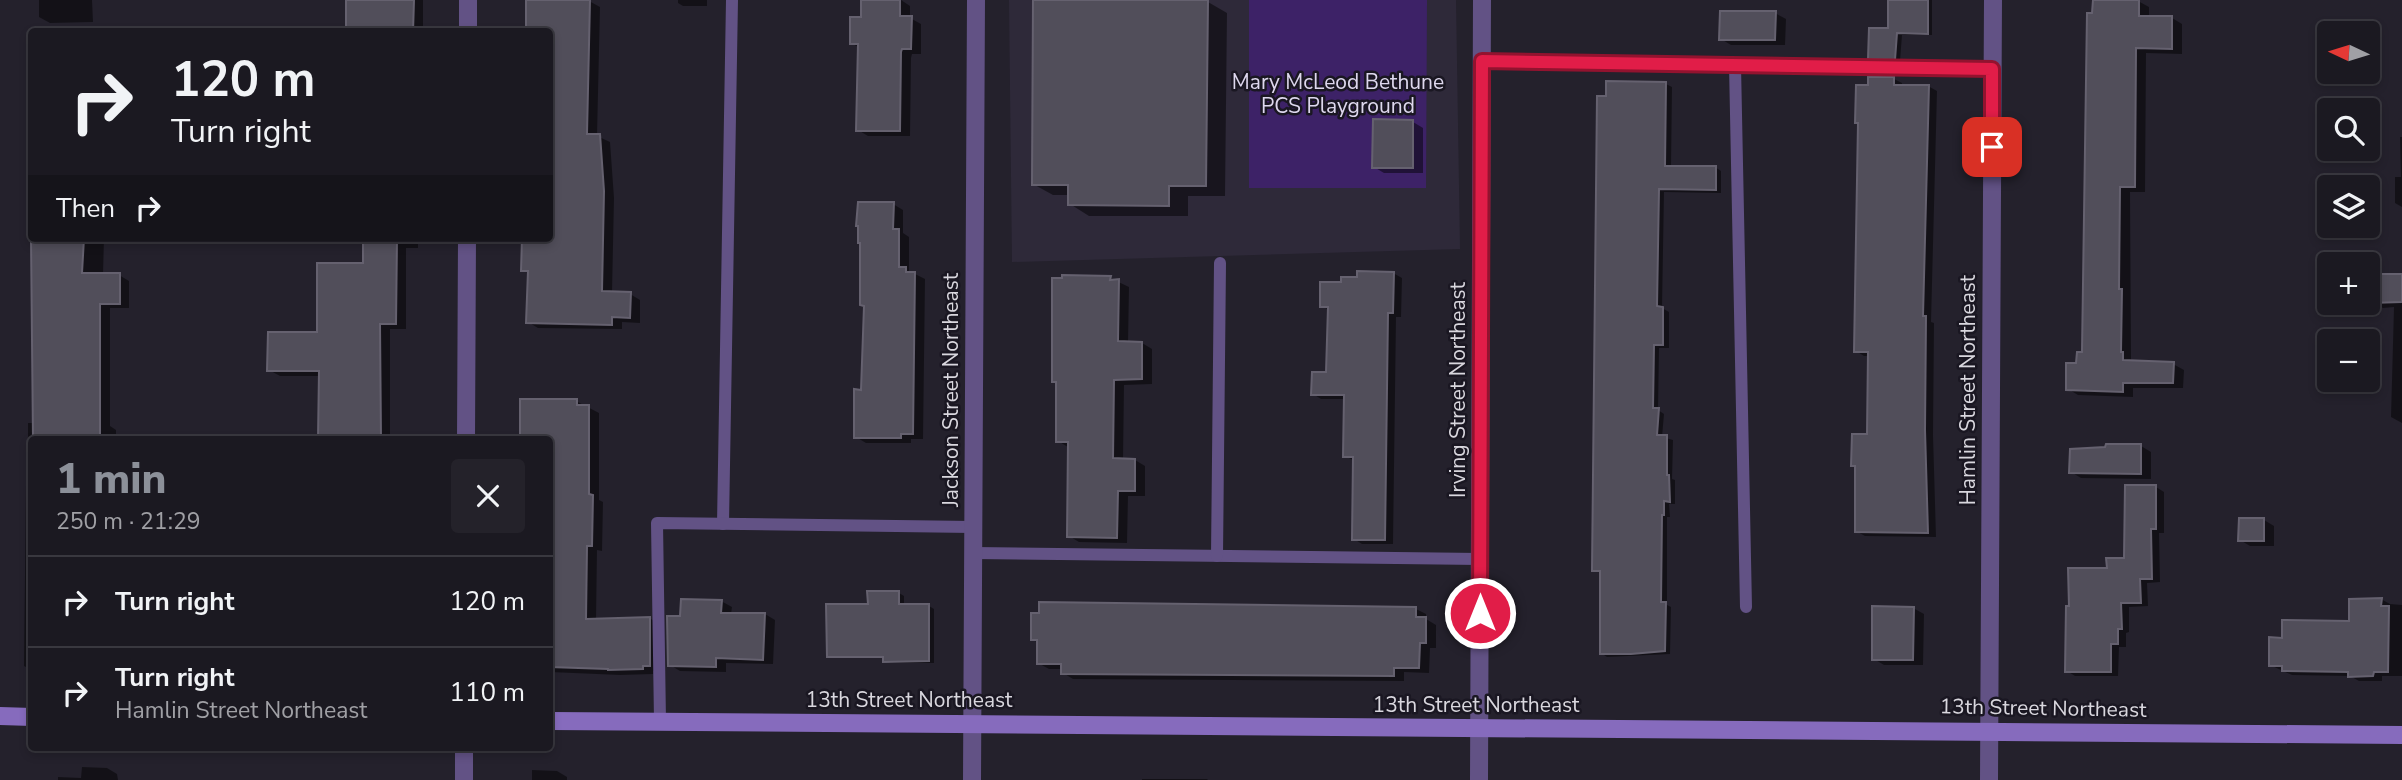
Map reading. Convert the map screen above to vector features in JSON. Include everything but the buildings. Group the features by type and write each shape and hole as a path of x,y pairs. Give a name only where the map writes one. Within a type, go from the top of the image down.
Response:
{"street":[{"path":"468,0 468,28"},
{"name":"Jackson Street Northeast","path":"972,780 976,0"},
{"name":"Irving Street Northeast","path":"1479,780 1482,0"},
{"name":"Hamlin Street Northeast","path":"1989,780 1993,0"},
{"path":"466,436 467,242"},
{"path":"0,716 28,717"},
{"name":"13th Street Northeast","path":"553,721 2402,735"},
{"path":"464,751 464,780"}],"lane":[{"path":"723,524 732,0"},
{"path":"1482,61 1992,69"},
{"path":"1734,65 1745,607"},
{"path":"1217,556 1220,263"},
{"path":"660,721 657,523 973,527"},
{"path":"973,553 1480,559"}],"shaded area":[{"path":"1009,0 1456,0 1460,249 1012,262"}],"green space":[{"name":"Mary McLeod Bethune PCS Playground","path":"1249,0 1427,0 1426,188 1249,188"}],"route":[{"path":"1480,613 1482,61 1992,69 1992,147"}]}
